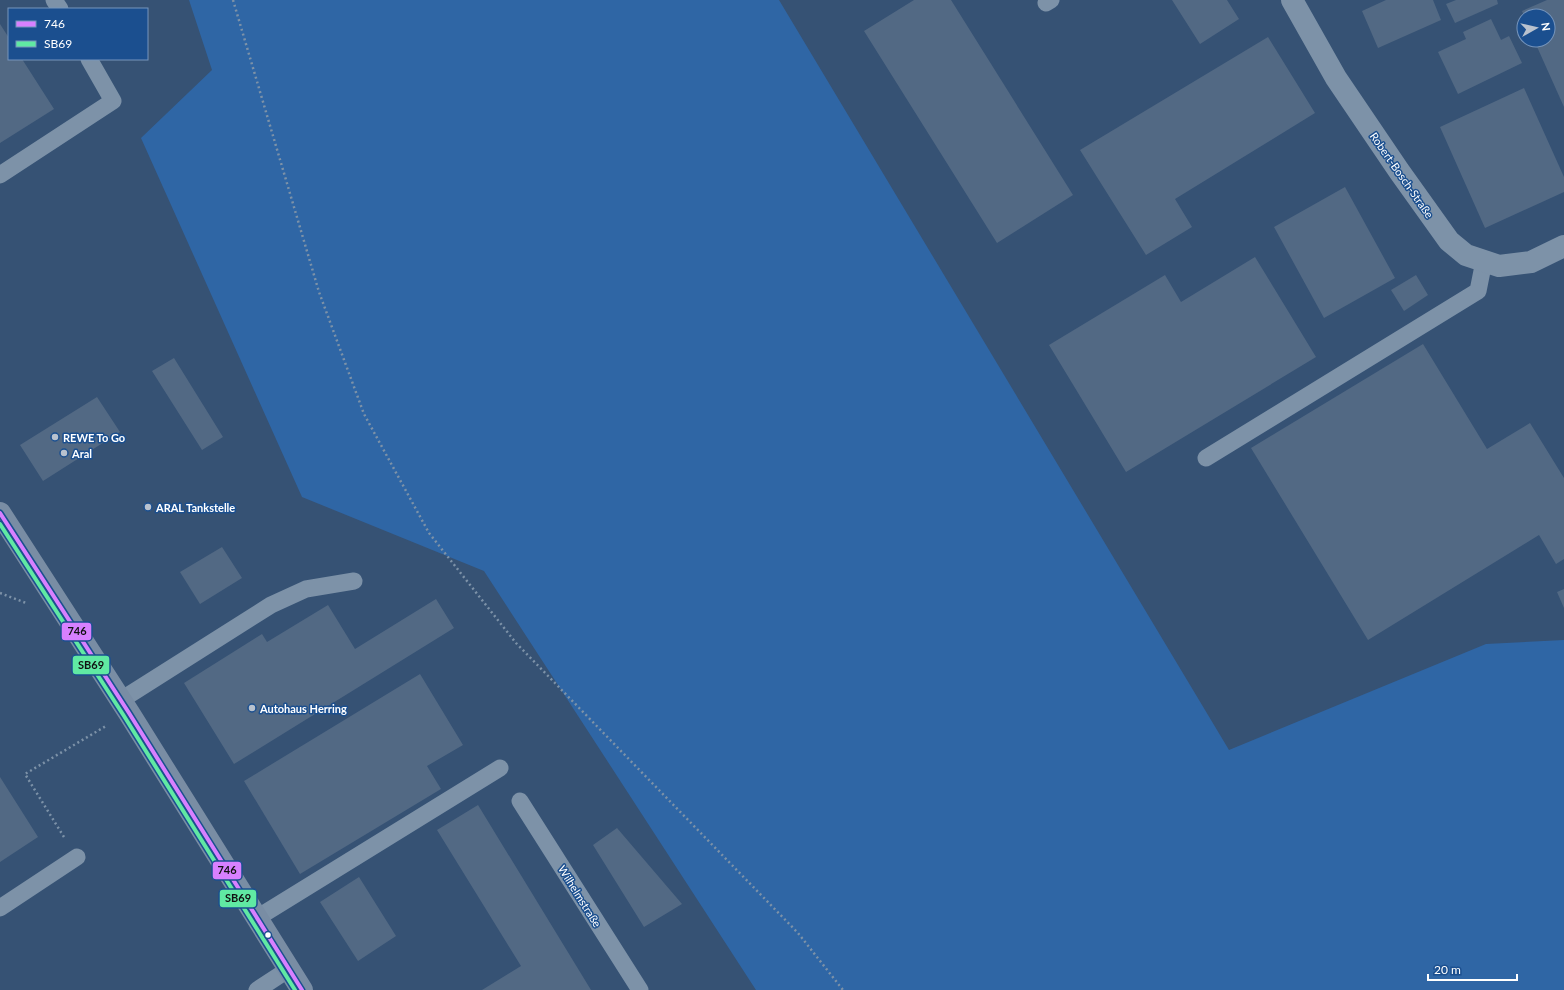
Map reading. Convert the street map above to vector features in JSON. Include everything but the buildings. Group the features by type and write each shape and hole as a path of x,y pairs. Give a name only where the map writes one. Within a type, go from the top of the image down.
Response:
{"main road":[{"path":"0,512 125,707 302,990"}],"street":[{"name":"Robert-Bosch-Straße","path":"1292,0 1336,78 1398,171 1449,241 1466,255 1499,266 1531,262 1564,246"}],"lane":[{"path":"0,175 113,101 90,60"},
{"path":"1206,458 1478,291 1484,261"},
{"path":"125,707 271,605 306,589 354,581"},
{"path":"257,918 500,768"},
{"name":"Wilhelmstraße","path":"520,801 640,990"},
{"path":"0,908 77,857"},
{"path":"257,990 289,969"}],"path":[{"path":"233,0 322,300 364,414 429,533 516,643 798,933 843,990"},
{"path":"77,857 24,774 125,707"}],"shaded area":[{"path":"189,0 779,0 1229,750 1486,644 1564,640 1564,990 756,990 484,571 302,497 141,138 212,70"}],"transit line":[{"name":"746","path":"0,513 129,713 302,990"},
{"name":"SB69","path":"0,524 124,716 295,990"}],"place":[{"name":"REWE To Go","path":"55,437"},
{"name":"Aral","path":"64,453"},
{"name":"ARAL Tankstelle","path":"148,507"},
{"name":"Autohaus Herring","path":"252,708"}]}
